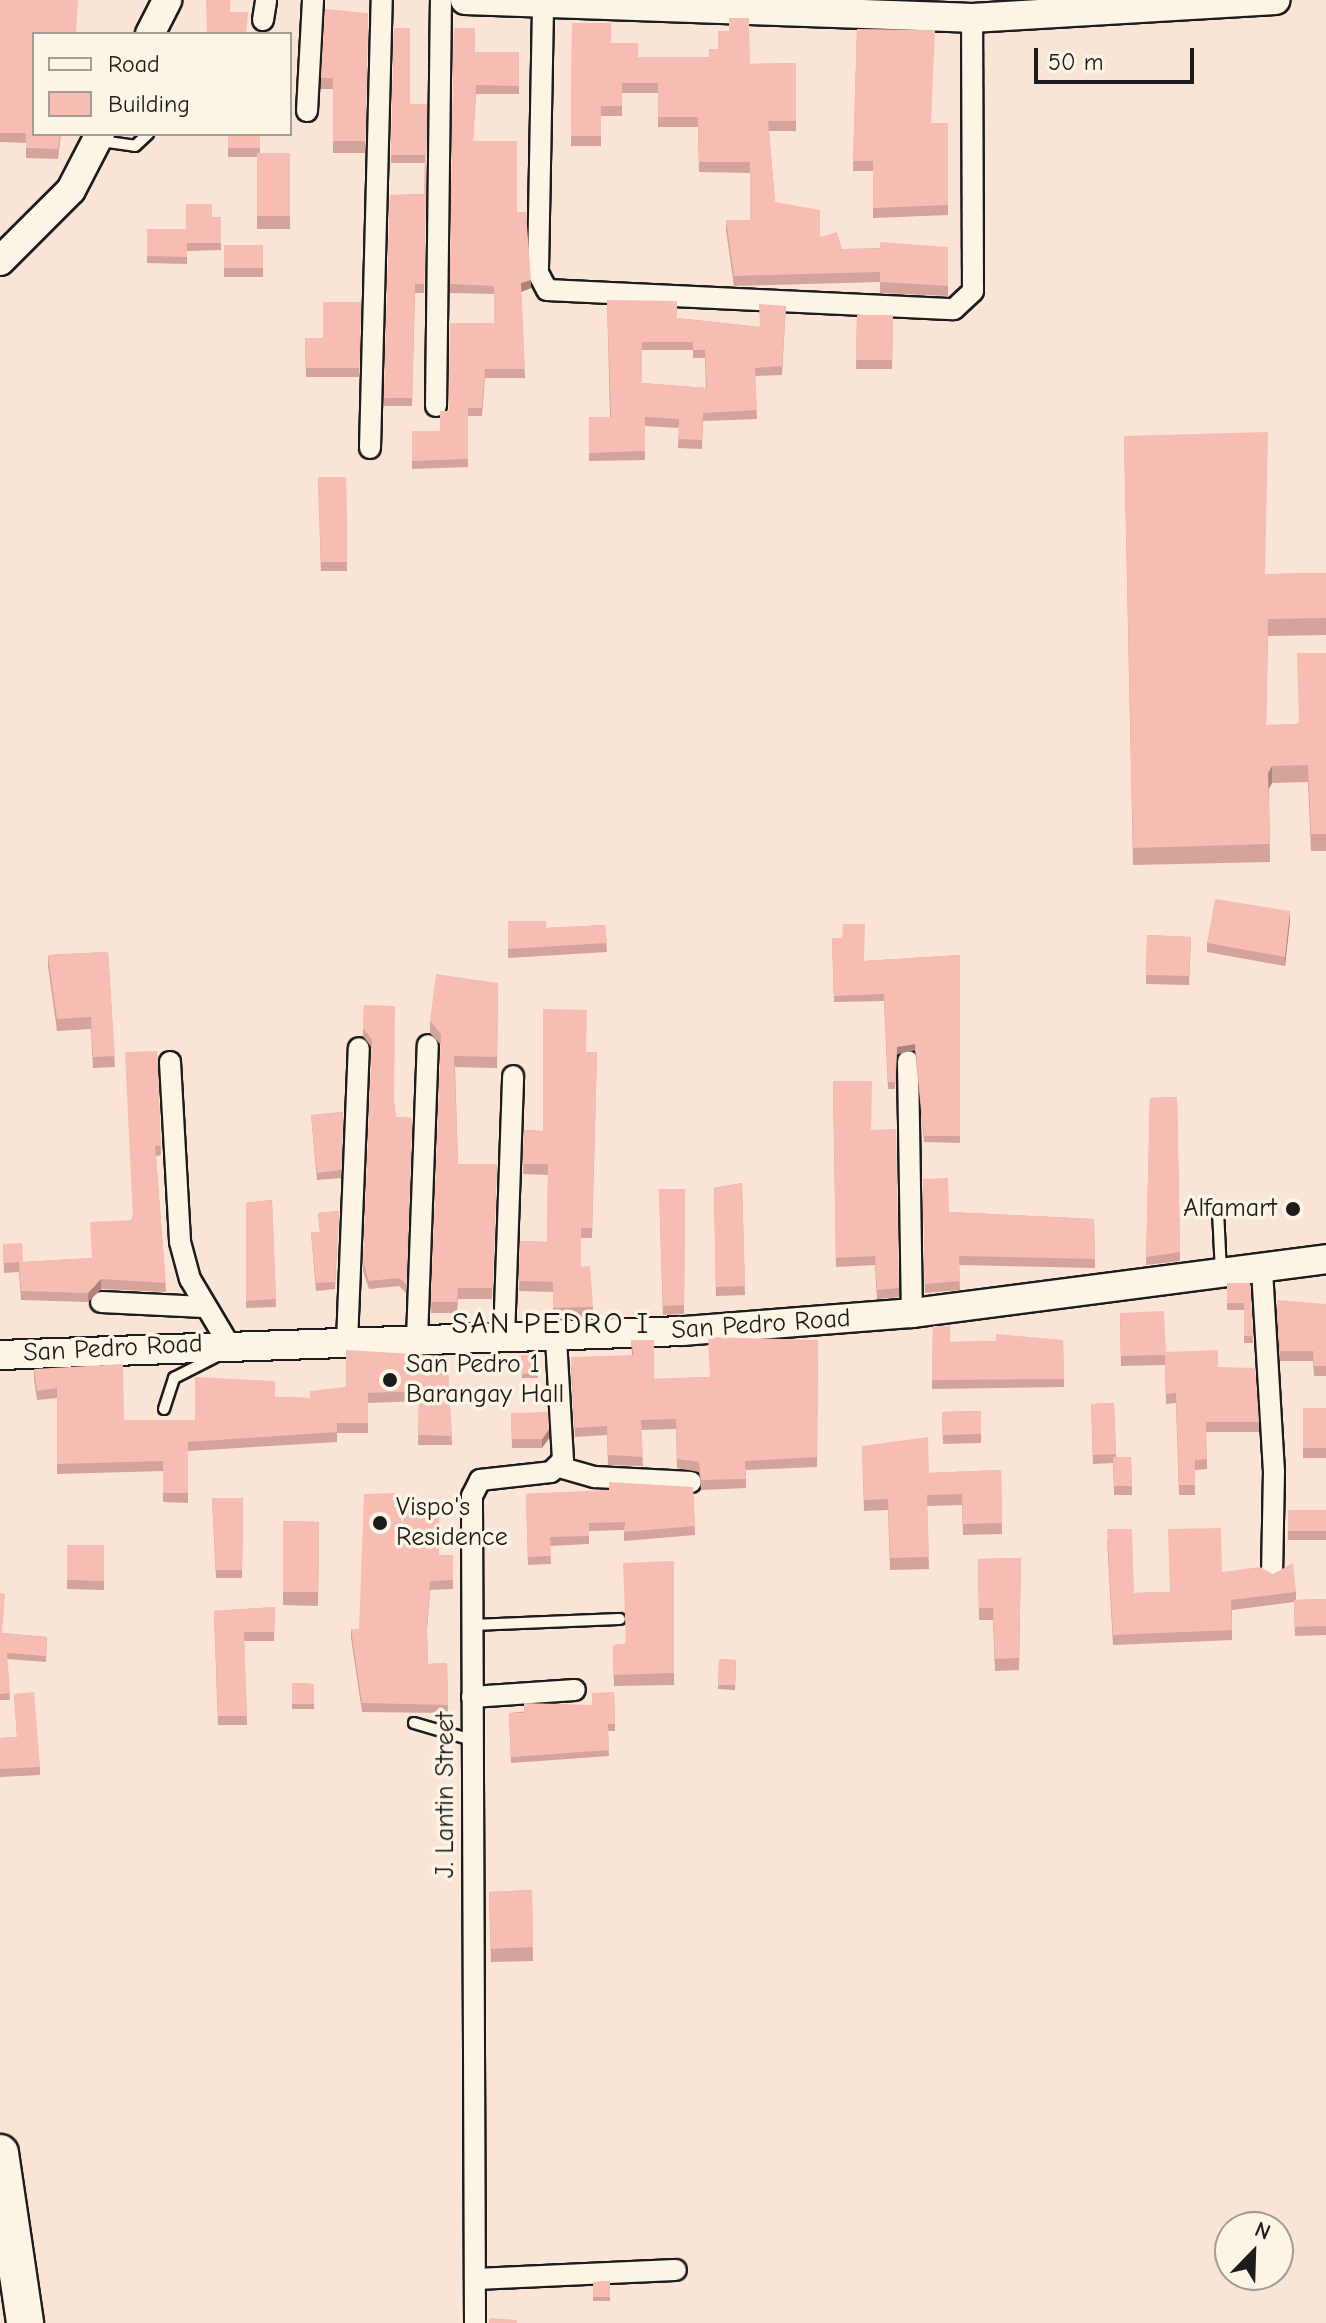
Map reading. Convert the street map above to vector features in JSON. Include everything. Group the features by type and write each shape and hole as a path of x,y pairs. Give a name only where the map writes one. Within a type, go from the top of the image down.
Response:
{"highway":[{"path":"0,2153 25,2323"}],"street":[{"path":"151,32 167,0"},
{"path":"307,111 313,0"},
{"path":"370,448 382,0"},
{"path":"436,406 441,0"},
{"path":"475,1 543,8 607,5 869,8 972,18 1008,7 1275,0"},
{"path":"543,8 538,273 547,290 954,309 973,291 972,18"},
{"path":"0,261 49,219 98,137"},
{"path":"417,1339 428,1045"},
{"path":"347,1342 359,1048"},
{"path":"908,1061 912,1313"},
{"path":"170,1062 180,1242 204,1307 228,1343"},
{"path":"504,1338 513,1076"},
{"name":"San Pedro Road","path":"0,1355 228,1343 556,1339 912,1313 1262,1270 1326,1259"},
{"path":"1262,1270 1274,1471 1272,1571"},
{"path":"101,1302 204,1307"},
{"path":"556,1339 559,1467 595,1477 691,1482"},
{"name":"J. Lantin Street","path":"475,2323 474,1487 559,1467"},
{"path":"472,1697 575,1690"},
{"path":"475,2279 676,2270"}],"lane":[{"path":"98,137 135,146 146,136"},
{"path":"1218,1211 1221,1274"},
{"path":"164,1409 168,1384 221,1357 228,1343"},
{"path":"472,1625 620,1619"},
{"path":"414,1723 472,1740"}],"building":[{"path":"0,0 78,0 76,32 32,32 32,136 60,136 58,149 26,148 26,133 0,133"},
{"path":"206,0 230,0 230,12 248,12 246,32 207,32"},
{"path":"325,9 368,13 365,141 333,141 333,78 321,78"},
{"path":"729,18 749,18 750,64 796,63 796,121 768,121 775,202 820,210 820,237 837,232 842,249 880,249 880,242 948,247 948,286 880,282 880,272 734,276 726,220 750,220 750,162 699,162 698,117 658,117 658,83 622,83 622,106 601,106 601,136 571,136 572,23 611,23 611,43 638,43 638,57 709,57 709,49 718,49 718,31 729,31"},
{"path":"394,28 410,28 410,104 427,104 424,284 415,284 412,398 384,398 390,195 424,194 425,155 391,155"},
{"path":"454,28 475,28 475,52 519,52 519,86 476,85 473,141 517,141 517,212 526,212 531,280 521,283 525,369 485,369 482,408 468,408 468,459 412,461 412,431 440,431 440,411 449,411 450,323 494,323 494,286 450,284"},
{"path":"857,29 935,30 931,123 948,123 948,205 873,208 873,161 853,161"},
{"path":"228,136 260,136 260,148 228,148"},
{"path":"257,153 290,153 290,216 257,216"},
{"path":"186,204 212,204 212,217 221,217 221,243 187,243 187,257 147,256 147,229 186,229"},
{"path":"224,245 263,245 263,268 224,268"},
{"path":"607,300 677,301 677,318 760,327 759,304 786,306 782,366 755,368 757,410 703,413 702,440 678,439 679,419 645,417 645,451 589,453 589,417 611,417","holes":["642,342 693,342 693,350 705,350 707,388 642,383"]},
{"path":"323,302 361,302 359,368 306,368 305,338 323,338"},
{"path":"857,315 893,315 892,360 856,360"},
{"path":"1268,432 1265,574 1326,573 1326,618 1268,619 1266,725 1299,724 1297,653 1326,653 1326,834 1311,834 1308,765 1272,766 1268,773 1270,844 1133,848 1124,436"},
{"path":"318,477 346,477 347,562 321,562"},
{"path":"1215,899 1290,911 1285,957 1207,943"},
{"path":"508,921 546,921 546,928 605,925 607,943 508,949"},
{"path":"843,924 865,924 864,961 960,955 960,1136 924,1136 915,1044 897,1047 895,1082 888,1082 884,994 834,996 832,938 842,938"},
{"path":"1147,935 1191,937 1189,976 1146,975"},
{"path":"108,952 115,1056 93,1057 91,1017 57,1019 48,955"},
{"path":"436,974 498,983 497,1057 454,1056 458,1164 497,1164 492,1288 458,1288 457,1302 431,1302 441,1034 430,1021"},
{"path":"364,1005 395,1006 396,1117 412,1118 406,1284 399,1278 369,1281 363,1262 372,1040 363,1028"},
{"path":"543,1009 587,1010 586,1052 597,1052 592,1228 581,1228 581,1267 590,1266 593,1307 553,1308 553,1282 519,1281 520,1241 547,1242 548,1164 523,1164 524,1130 543,1131"},
{"path":"157,1051 161,1146 155,1146 166,1283 101,1279 88,1293 21,1291 19,1262 4,1263 3,1244 22,1243 23,1262 92,1258 90,1222 133,1220 125,1052"},
{"path":"833,1081 872,1081 871,1130 896,1129 899,1288 877,1290 875,1256 836,1258"},
{"path":"1177,1097 1180,1252 1146,1257 1150,1098"},
{"path":"343,1112 341,1170 317,1173 311,1115"},
{"path":"948,1178 949,1212 1094,1219 1095,1259 959,1256 960,1281 925,1284 923,1179"},
{"path":"742,1183 745,1286 716,1287 714,1188"},
{"path":"659,1189 685,1189 684,1305 663,1306"},
{"path":"272,1200 276,1299 246,1301 246,1203"},
{"path":"339,1211 335,1282 316,1283 311,1232 320,1232 318,1213"},
{"path":"1227,1283 1250,1283 1253,1336 1244,1336 1244,1303 1227,1303"},
{"path":"1277,1300 1326,1304 1326,1366 1314,1366 1313,1351 1280,1351"},
{"path":"1164,1311 1166,1352 1218,1350 1218,1367 1255,1368 1259,1422 1206,1422 1207,1459 1195,1460 1195,1485 1179,1485 1176,1393 1166,1394 1165,1355 1121,1356 1120,1313"},
{"path":"933,1326 950,1326 950,1342 996,1341 996,1334 1063,1340 1064,1379 932,1380"},
{"path":"708,1337 818,1340 817,1457 745,1461 746,1479 701,1480 699,1462 677,1459 676,1419 641,1420 643,1457 608,1455 607,1426 575,1428 571,1357 634,1355 631,1340 654,1340 654,1379 710,1377"},
{"path":"346,1350 447,1356 452,1436 418,1435 419,1391 368,1393 368,1423 337,1423 337,1432 188,1442 188,1493 163,1493 163,1461 57,1464 57,1388 37,1391 34,1369 123,1364 124,1420 195,1420 195,1377 275,1381 275,1397 310,1398 310,1391 346,1387"},
{"path":"521,1355 537,1355 538,1373 522,1374"},
{"path":"1114,1403 1116,1454 1093,1455 1091,1404"},
{"path":"1303,1408 1326,1408 1326,1448 1303,1448"},
{"path":"981,1411 981,1434 943,1435 942,1412"},
{"path":"548,1412 549,1429 542,1439 512,1439 511,1413"},
{"path":"928,1437 929,1473 1001,1470 1002,1523 963,1524 962,1494 927,1495 929,1557 890,1558 888,1499 864,1500 862,1446"},
{"path":"1113,1457 1131,1457 1132,1486 1114,1486"},
{"path":"609,1482 693,1487 695,1526 624,1532 625,1522 589,1523 589,1536 550,1537 551,1556 528,1557 526,1494 609,1490"},
{"path":"396,1493 394,1507 439,1507 439,1555 453,1555 453,1580 430,1581 427,1625 428,1664 447,1663 448,1705 362,1703 351,1629 359,1629 364,1494"},
{"path":"212,1498 243,1498 242,1570 216,1570"},
{"path":"1288,1510 1326,1510 1326,1531 1288,1531"},
{"path":"283,1521 319,1522 318,1592 283,1592"},
{"path":"1221,1528 1222,1572 1260,1567 1273,1574 1293,1563 1296,1592 1231,1600 1232,1630 1113,1635 1107,1529 1132,1529 1134,1593 1170,1592 1168,1529"},
{"path":"67,1545 104,1545 104,1581 67,1580"},
{"path":"1021,1558 1019,1658 995,1659 993,1608 979,1608 978,1559"},
{"path":"674,1561 674,1673 614,1675 613,1645 626,1644 623,1563"},
{"path":"0,1593 5,1594 2,1633 47,1637 46,1656 7,1653 10,1693 0,1694"},
{"path":"1326,1599 1326,1626 1295,1627 1294,1600"},
{"path":"275,1607 274,1632 244,1632 247,1716 218,1716 214,1611"},
{"path":"719,1659 736,1660 735,1685 718,1685"},
{"path":"292,1683 314,1684 314,1704 292,1704"},
{"path":"34,1692 40,1767 0,1769 0,1738 17,1737 14,1694"},
{"path":"614,1692 615,1724 608,1724 609,1750 511,1757 509,1713 524,1713 524,1703 592,1705 592,1693"},
{"path":"532,1890 533,1947 491,1949 489,1892"},
{"path":"610,2281 610,2297 593,2297 593,2282"},
{"path":"489,2318 517,2320 517,2323 489,2323"}],"place":[{"name":"Alfamart","path":"1293,1209"},
{"name":"San Pedro 1 Barangay Hall","path":"390,1380"},
{"name":"Vispo's Residence","path":"380,1523"}],"district":[{"name":"SAN PEDRO I","path":"551,1324"}]}
